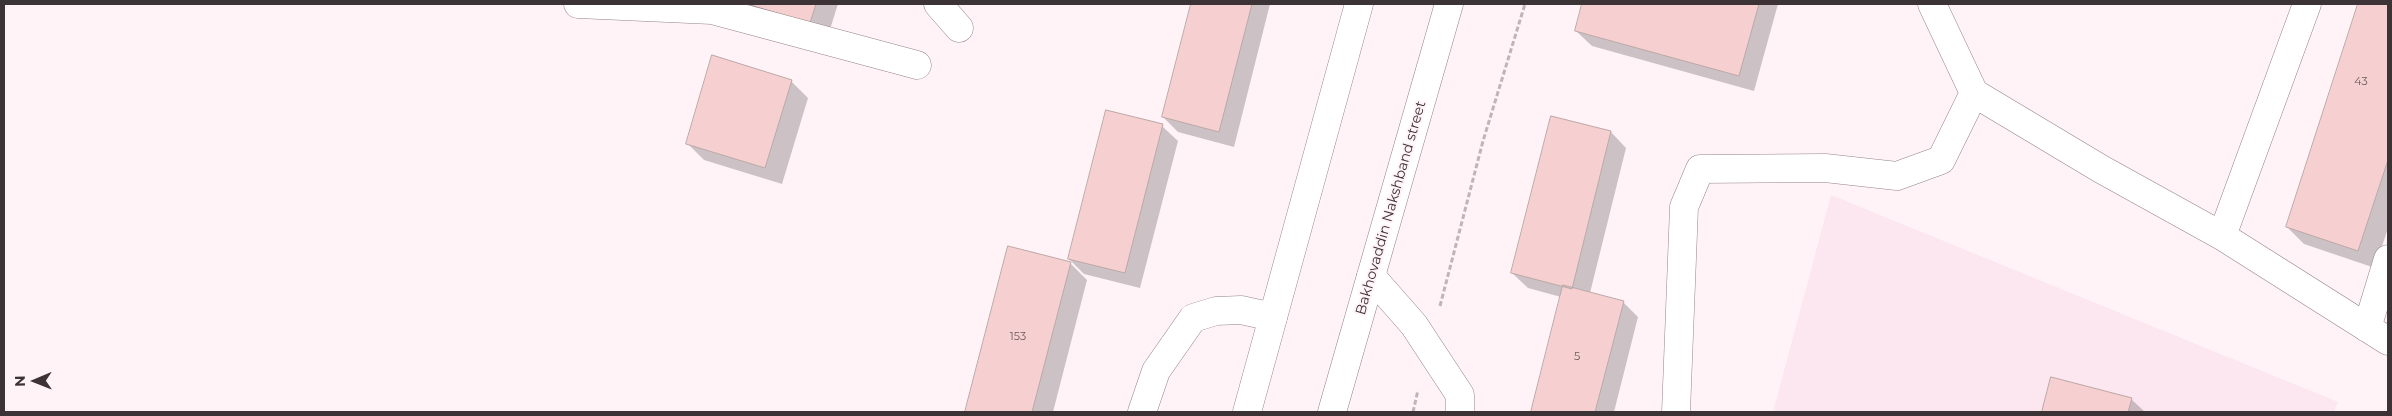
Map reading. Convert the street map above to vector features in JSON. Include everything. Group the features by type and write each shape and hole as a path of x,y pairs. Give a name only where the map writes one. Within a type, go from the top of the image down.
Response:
{"street":[{"path":"578,4 668,6 712,10 918,65"},
{"path":"938,4 959,28"},
{"path":"1244,406 1273,317 1359,4"},
{"name":"Bakhovaddin Nakshband street","path":"1332,412 1449,4"},
{"path":"1932,4 1974,93 2102,169 2222,236 2378,335 2388,259"},
{"path":"2222,236 2307,4"},
{"path":"1676,412 1684,207 1700,169 1825,168 1897,176 1942,160 1974,93"},
{"path":"1371,276 1414,325 1460,394 1460,412"},
{"path":"1142,412 1156,371 1193,318 1216,311 1241,310 1273,317"}],"path":[{"path":"1438,313 1483,141 1525,4"},
{"path":"1413,412 1420,386"}],"shaded area":[{"path":"1831,195 2338,402 2334,412 1773,412"}],"building":[{"path":"748,4 816,4 810,23"},
{"path":"1191,4 1252,4 1219,132 1162,117"},
{"path":"1582,4 1759,4 1739,76 1575,31"},
{"path":"2358,4 2388,4 2388,160 2358,251 2286,227"},
{"path":"712,55 792,80 765,168 686,144"},
{"path":"1106,110 1163,124 1125,273 1068,259"},
{"path":"1551,116 1611,131 1572,289 1511,273"},
{"path":"1008,246 1071,262 1032,412 965,412"},
{"path":"1563,285 1624,301 1595,412 1531,412"},
{"path":"2051,377 2132,398 2128,412 2042,412"}]}
